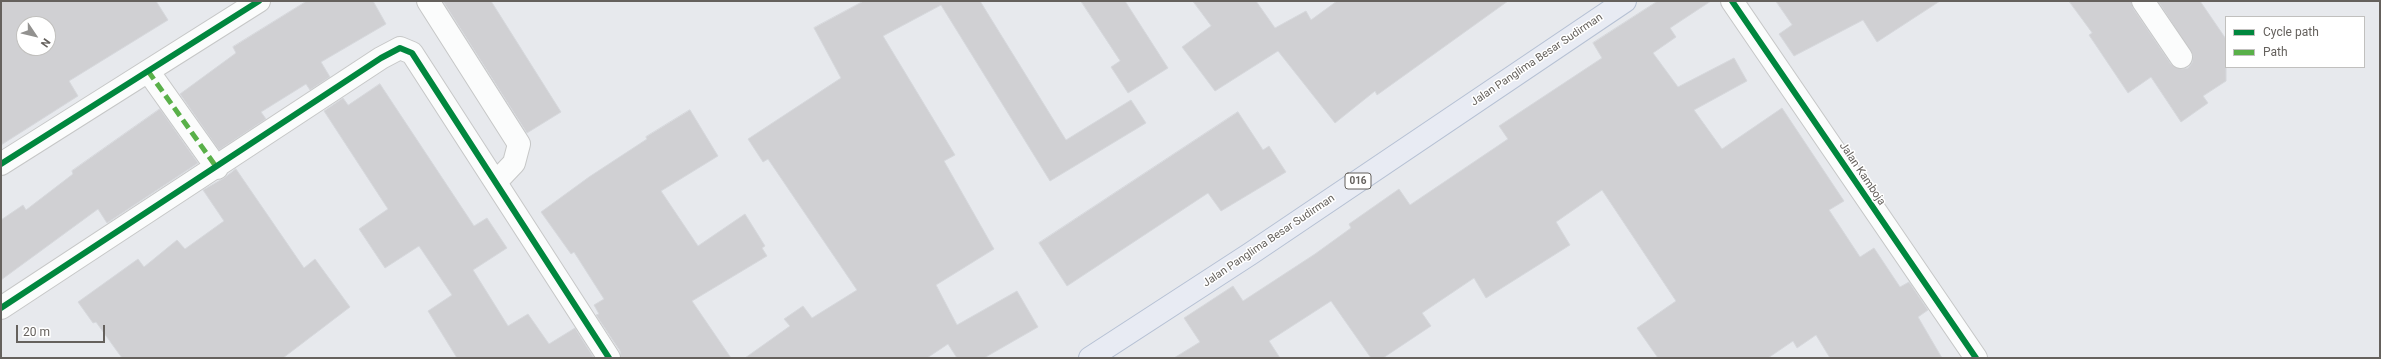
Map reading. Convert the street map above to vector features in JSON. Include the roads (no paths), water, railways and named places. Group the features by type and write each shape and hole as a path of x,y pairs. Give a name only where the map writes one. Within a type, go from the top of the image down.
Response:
{"main road":[{"name":"Jalan Panglima Besar Sudirman","path":"1090,358 1250,254 1625,1"}],"street":[{"path":"1,164 259,1"},
{"path":"428,1 519,144 514,163 496,182"},
{"name":"Jalan Kamboja","path":"1732,1 1976,358"},
{"path":"2143,1 2181,57"},
{"path":"3,303 217,168 374,62 400,48 412,53 609,358"},
{"path":"148,70 217,168"}]}
